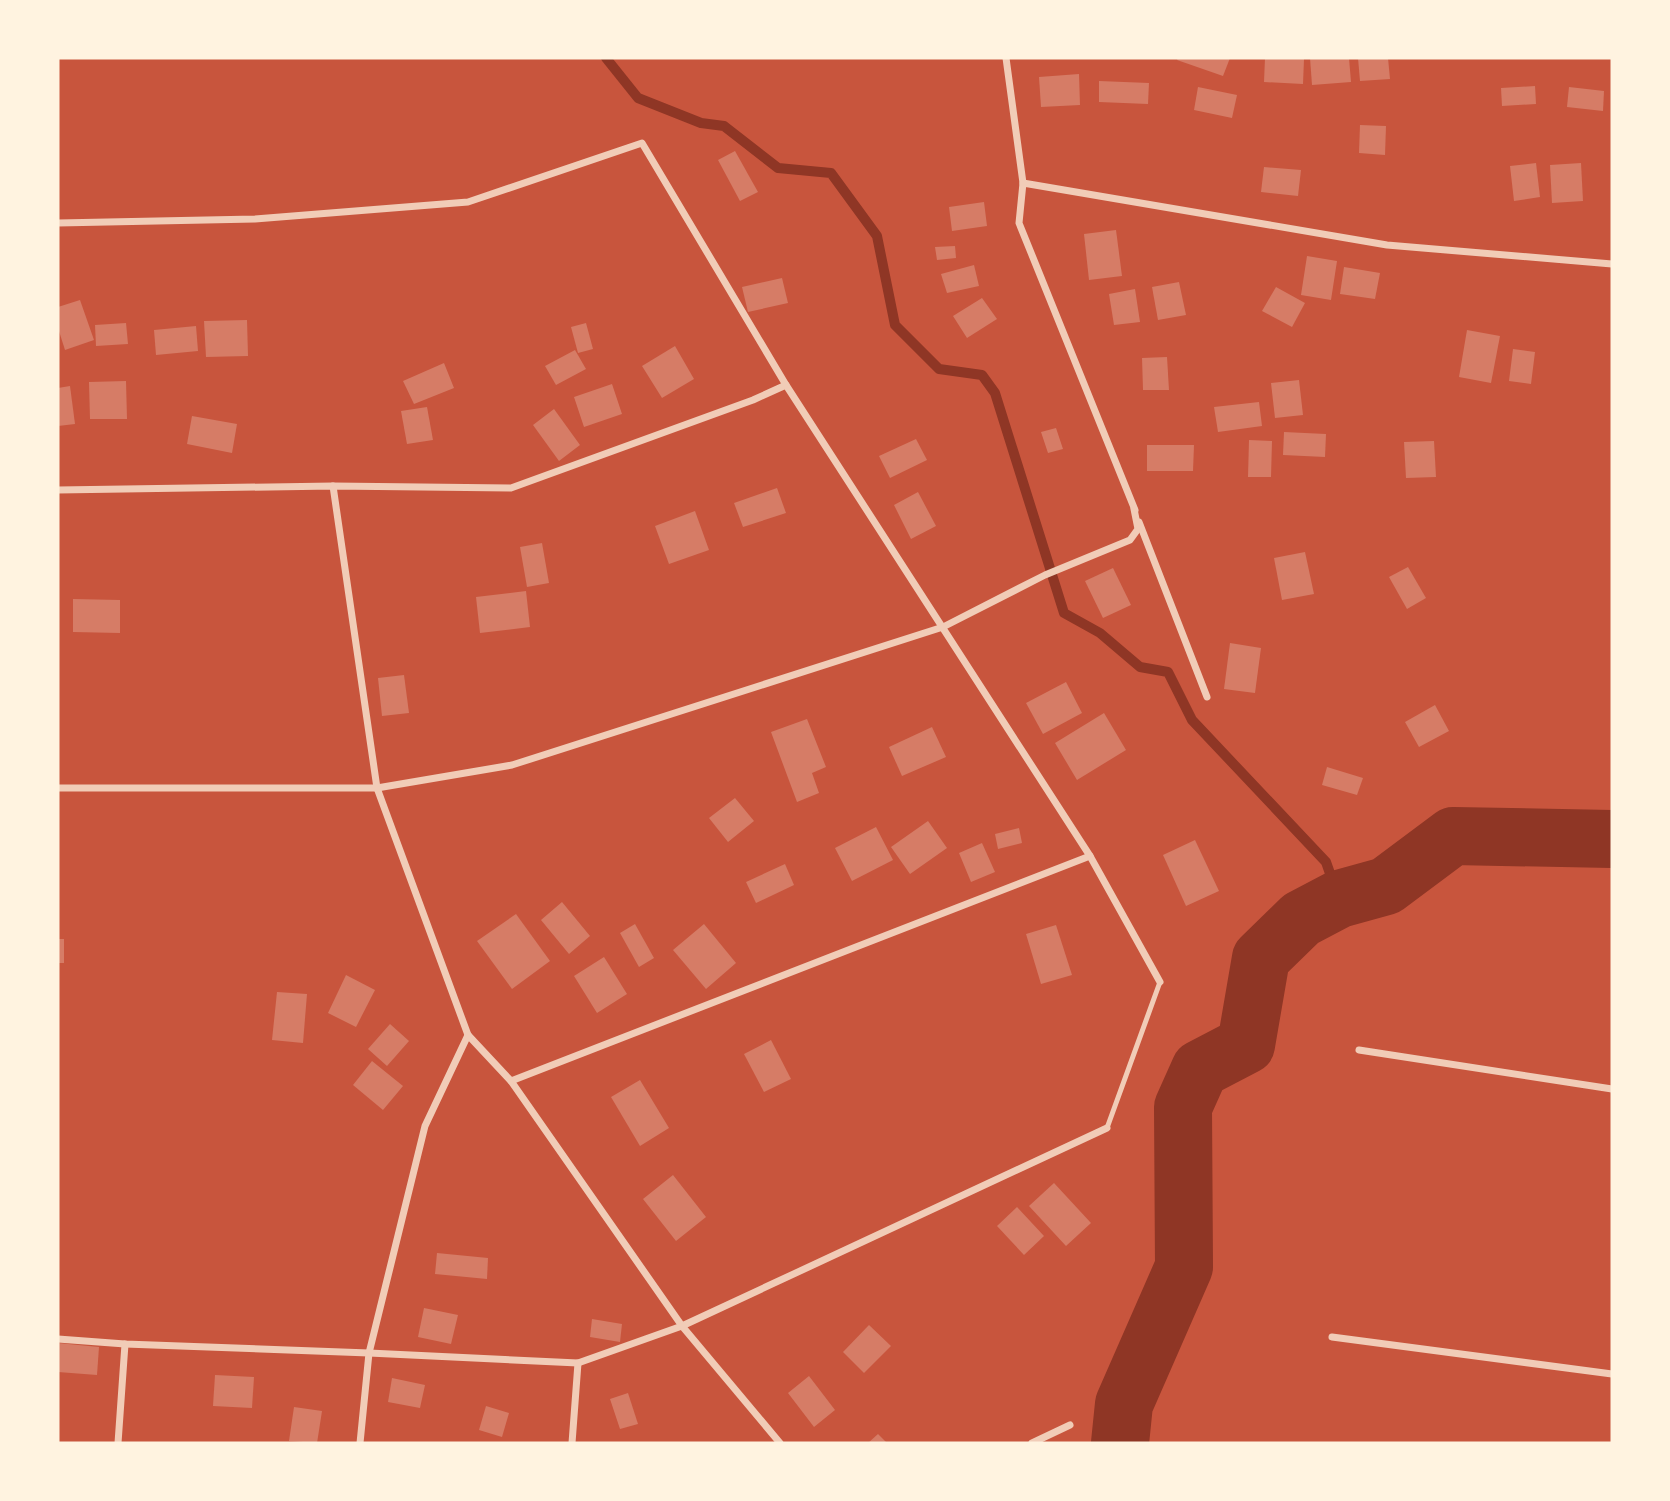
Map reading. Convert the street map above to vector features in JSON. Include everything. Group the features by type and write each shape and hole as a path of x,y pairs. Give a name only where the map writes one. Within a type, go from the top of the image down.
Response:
{"street":[{"path":"1006,58 1023,183 1019,223 1207,697"},
{"path":"58,223 255,219 468,202 642,143 786,385 1090,856 1160,982"},
{"path":"1023,183 1387,245 1612,264"},
{"path":"58,490 333,486 511,488 753,400 786,385"},
{"path":"333,486 377,788 468,1035 511,1081 682,1326 780,1443"},
{"path":"58,788 377,788 512,765 943,627 1045,575 1130,540 1138,528 1134,509"},
{"path":"511,1081 1090,856"},
{"path":"360,1443 369,1353 425,1126 468,1035"},
{"path":"1359,1050 1612,1089"},
{"path":"58,1339 578,1363 682,1326 1107,1128"},
{"path":"1332,1337 1612,1374"},
{"path":"118,1443 125,1344"},
{"path":"572,1443 578,1363"},
{"path":"1032,1443 1070,1425"}],"lane":[{"path":"1107,1128 1160,982"}],"building":[{"path":"1230,58 1223,76 1177,60"},
{"path":"1265,58 1304,59 1303,84 1264,82"},
{"path":"1310,58 1349,58 1351,82 1312,85"},
{"path":"1358,58 1388,58 1390,79 1360,81"},
{"path":"1079,74 1080,105 1041,107 1039,77"},
{"path":"1099,81 1149,83 1148,104 1099,102"},
{"path":"1535,86 1536,104 1502,106 1501,88"},
{"path":"1198,87 1237,95 1232,118 1194,110"},
{"path":"1569,87 1604,91 1603,111 1567,107"},
{"path":"1360,125 1386,126 1385,155 1359,153"},
{"path":"735,151 758,192 740,201 718,160"},
{"path":"1536,163 1540,197 1514,201 1510,166"},
{"path":"1581,163 1583,201 1552,203 1550,165"},
{"path":"1264,167 1301,170 1298,196 1261,192"},
{"path":"984,202 987,226 952,231 949,207"},
{"path":"1116,230 1122,276 1089,280 1084,234"},
{"path":"955,246 956,258 937,260 935,247"},
{"path":"1307,256 1337,261 1331,300 1301,295"},
{"path":"974,265 979,286 947,293 941,274"},
{"path":"1344,267 1380,273 1375,299 1340,294"},
{"path":"782,278 788,303 748,312 742,287"},
{"path":"1179,282 1186,315 1158,320 1152,287"},
{"path":"1276,287 1305,303 1292,327 1262,311"},
{"path":"1135,289 1140,322 1114,325 1109,294"},
{"path":"982,298 997,319 967,338 953,316"},
{"path":"80,300 94,340 65,350 58,328 58,307"},
{"path":"247,320 248,356 206,357 204,321"},
{"path":"126,323 128,344 96,346 95,325"},
{"path":"586,323 593,349 578,353 571,327"},
{"path":"196,326 198,351 156,355 154,330"},
{"path":"1467,330 1500,336 1491,383 1459,377"},
{"path":"675,346 694,379 662,398 642,366"},
{"path":"1513,349 1535,352 1531,384 1509,381"},
{"path":"575,350 586,369 556,385 545,366"},
{"path":"1167,357 1169,390 1143,390 1142,358"},
{"path":"444,363 454,388 414,404 403,381"},
{"path":"1299,380 1303,415 1275,418 1271,383"},
{"path":"126,381 127,419 90,419 89,382"},
{"path":"612,384 622,414 584,427 574,397"},
{"path":"70,386 75,424 58,426 58,388"},
{"path":"1259,402 1262,426 1218,432 1214,407"},
{"path":"427,407 433,440 407,444 401,411"},
{"path":"554,409 580,445 559,461 533,425"},
{"path":"192,416 237,424 232,453 187,444"},
{"path":"1056,428 1063,449 1048,453 1041,432"},
{"path":"1284,432 1326,434 1325,457 1283,455"},
{"path":"916,439 927,460 890,478 879,456"},
{"path":"1249,440 1272,441 1271,477 1248,477"},
{"path":"1434,441 1436,477 1406,478 1404,442"},
{"path":"1147,445 1194,445 1193,471 1147,471"},
{"path":"777,488 786,513 743,527 734,503"},
{"path":"918,492 936,526 911,539 894,505"},
{"path":"695,511 709,550 669,564 655,526"},
{"path":"542,543 549,583 527,587 520,547"},
{"path":"1305,552 1314,594 1282,600 1274,558"},
{"path":"1408,567 1426,598 1407,609 1389,577"},
{"path":"1113,568 1131,605 1103,618 1085,581"},
{"path":"526,591 530,627 480,633 476,597"},
{"path":"73,599 120,600 120,633 73,632"},
{"path":"1230,643 1261,648 1255,693 1224,689"},
{"path":"404,675 409,713 382,716 378,678"},
{"path":"1066,682 1082,713 1043,734 1026,703"},
{"path":"1435,705 1449,731 1419,747 1405,722"},
{"path":"1104,713 1126,750 1077,780 1055,743"},
{"path":"807,719 826,767 812,773 819,793 797,802 771,732"},
{"path":"932,727 946,757 902,776 889,747"},
{"path":"1327,767 1363,778 1357,795 1322,785"},
{"path":"735,798 754,821 728,842 709,818"},
{"path":"928,821 947,848 910,874 891,847"},
{"path":"876,827 893,860 852,881 835,848"},
{"path":"1019,828 1022,843 998,849 995,834"},
{"path":"1195,840 1219,891 1186,906 1163,855"},
{"path":"982,843 995,872 971,882 959,853"},
{"path":"785,864 794,885 756,903 746,882"},
{"path":"562,902 590,936 569,954 541,920"},
{"path":"516,914 550,961 512,989 477,941"},
{"path":"635,924 654,958 639,967 620,933"},
{"path":"704,924 736,963 706,989 673,950"},
{"path":"1056,925 1072,975 1041,984 1026,934"},
{"path":"58,939 64,939 64,963 58,963"},
{"path":"604,957 627,994 597,1013 574,976"},
{"path":"346,975 375,990 356,1027 328,1013"},
{"path":"277,992 307,994 303,1043 272,1040"},
{"path":"390,1024 409,1041 387,1066 368,1049"},
{"path":"771,1040 791,1079 764,1092 744,1054"},
{"path":"372,1061 403,1086 383,1110 353,1085"},
{"path":"640,1080 669,1128 640,1146 611,1097"},
{"path":"673,1175 706,1217 676,1241 643,1199"},
{"path":"1054,1183 1091,1223 1066,1246 1029,1206"},
{"path":"1017,1207 1044,1236 1024,1255 997,1226"},
{"path":"437,1253 488,1258 487,1279 435,1274"},
{"path":"424,1308 458,1315 451,1344 418,1337"},
{"path":"592,1319 622,1324 620,1342 590,1337"},
{"path":"869,1325 891,1346 864,1373 843,1352"},
{"path":"58,1343 99,1347 97,1375 58,1372"},
{"path":"215,1375 254,1377 252,1408 213,1406"},
{"path":"809,1376 835,1410 814,1427 788,1393"},
{"path":"392,1378 425,1385 420,1408 388,1402"},
{"path":"628,1393 638,1424 620,1429 610,1399"},
{"path":"486,1406 509,1413 502,1437 479,1430"},
{"path":"294,1407 322,1411 317,1443 289,1441"},
{"path":"878,1434 887,1443 868,1443"}],"waterway":[{"path":"606,58 638,98 701,123 724,126 778,168 831,173 877,236 895,325 939,369 982,375 995,393 1064,613 1100,633 1140,667 1168,672 1192,720 1326,862 1339,899"},
{"path":"1120,1443 1124,1404 1184,1267 1183,1107 1200,1069 1246,1045 1261,958 1301,919 1339,899 1386,886 1453,836 1612,839"}]}
